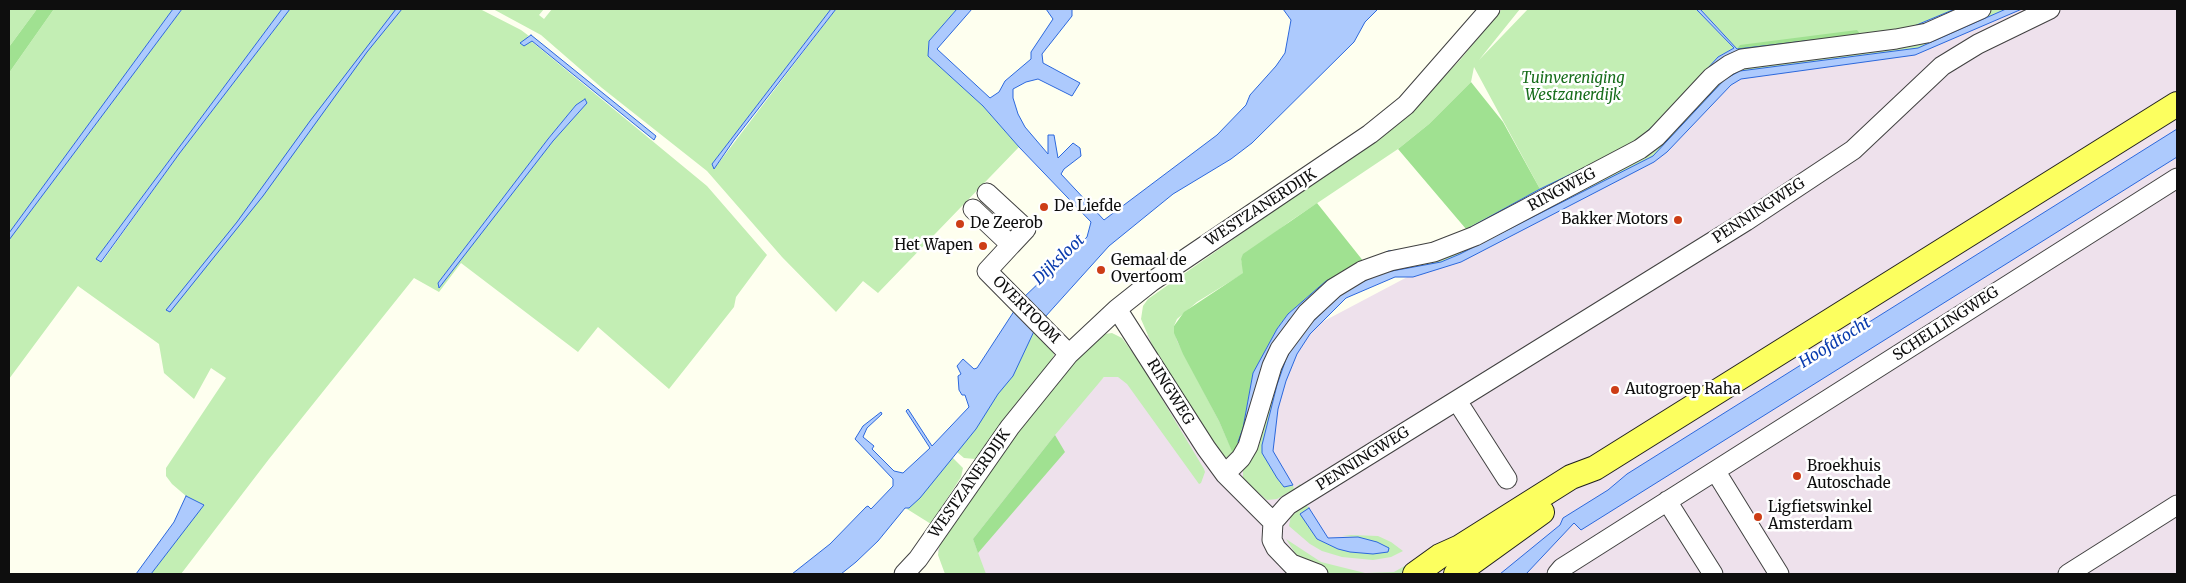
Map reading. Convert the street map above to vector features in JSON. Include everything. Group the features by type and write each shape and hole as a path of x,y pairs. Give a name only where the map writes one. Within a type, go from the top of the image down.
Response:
{"main road":[{"path":"1415,574 1440,556 1460,547 1572,476 1595,468 2177,104"},
{"path":"1456,574 1578,486 1595,468"},
{"path":"1430,574 1446,562 1460,547"}],"street":[{"name":"WESTZANERDIJK","path":"904,574 918,560 1010,427 1069,354 1117,309 1194,252 1370,134 1410,100 1490,9"},
{"name":"RINGWEG","path":"1225,474 1241,458 1248,446 1272,366 1280,349 1306,313 1334,288 1362,271 1390,261 1434,252 1475,236 1640,149 1656,137 1712,77 1736,62 1802,51 1896,40 1927,33 1981,9"},
{"name":"PENNINGWEG","path":"1273,522 1288,505 1746,221 1853,150 1942,66 1978,44 2050,9"},
{"name":"SCHELLINGWEG","path":"1557,574 1562,568 2177,178"},
{"name":"OVERTOOM","path":"987,193 1026,229 987,271 1069,354"},
{"path":"973,209 1011,245"},
{"name":"RINGWEG","path":"1117,309 1206,448 1225,474 1273,522"},
{"path":"1457,401 1507,479"},
{"path":"1716,472 1779,574"},
{"path":"1667,501 1713,574"},
{"path":"2068,574 2177,506"},
{"path":"1273,522 1272,540 1276,548 1296,569 1318,574"}],"shaded area":[{"path":"1986,9 2177,9 2177,574 950,574 933,542 1155,328 1290,339 1483,237 1738,66"}],"green space":[{"path":"9,9 37,9 9,47"},
{"path":"37,9 54,9 9,73 9,47"},
{"path":"54,9 173,9 9,233 9,73"},
{"path":"182,9 282,9 96,259 102,262 179,154 290,9 480,9 529,36 527,37 529,42 531,41 707,186 767,255 736,297 734,307 669,389 598,327 578,352 461,263 439,292 414,278 269,459 181,574 151,574 203,505 186,496 172,484 166,476 166,468 226,378 211,368 194,399 164,373 159,344 78,286 9,379 9,240","holes":["585,99 587,103 553,141 439,287 438,283 548,139 576,105"]},
{"path":"493,9 544,9 539,15 544,19 552,9 831,9 712,164 714,169 836,9 957,9 929,41 928,56 983,106 1019,147 878,293 863,281 836,312 782,257 707,171 602,88 541,35"},
{"name":"Tuinvereniging Westzanerdijk","path":"1502,9 1520,9 1479,60 1528,9 1696,9 1734,48 1718,57 1663,117 1633,144 1540,189 1474,67 1471,82 1429,124 1398,149 1289,222 1241,259 1244,273 1197,302 1177,319 1174,326 1177,341 1219,421 1234,455 1228,458 1223,456 1153,347 1141,319 1143,306 1148,299 1402,121 1460,60"},
{"path":"1700,9 1955,9 1907,29 1737,49"},
{"path":"1988,9 2006,9 1918,48 1740,71 1653,156 1460,254 1441,262 1381,273 1346,290 1286,359 1277,385 1262,445 1262,453 1284,487 1293,485 1294,489 1300,484 1303,489 1292,495 1289,492 1277,499 1267,500 1243,480 1243,470 1277,364 1342,285 1636,155 1728,68 1890,44"},
{"path":"1857,30 1861,35 1737,49 1740,45"},
{"path":"1471,82 1503,122 1540,189 1466,229 1398,149 1429,124"},
{"path":"1317,203 1364,262 1326,281 1288,314 1277,329 1253,373 1243,428 1238,442 1241,448 1234,456 1219,421 1183,354 1174,333 1174,326 1184,312 1243,273 1241,259 1243,254"},
{"path":"1036,327 1051,339 1054,355 1049,365 975,459 964,458 957,452 998,394"},
{"path":"1112,333 1122,338 1141,364 1204,469 1205,472 1201,483 1199,484 1127,384 1118,377 1104,377 1055,435 973,539 986,574 945,574 938,555 941,535 999,453 1097,335"},
{"path":"1055,435 1065,452 978,553 973,539"},
{"path":"952,457 963,468 961,477 931,524 907,509"},
{"path":"1306,505 1309,508 1300,514 1317,539 1338,549 1373,554 1358,537 1342,536 1351,535 1378,536 1391,542 1403,551 1391,557 1373,560 1342,557 1322,551 1310,544 1289,526 1291,516"},
{"path":"1286,539 1321,562 1365,573 1394,572 1422,556 1404,574 1330,574 1297,556"}],"water":[{"path":"173,9 182,9 9,240 9,233"},
{"path":"282,9 290,9 179,154 101,262 96,259"},
{"path":"396,9 402,9 367,52 263,196 170,312 166,310 237,222 310,121"},
{"path":"831,9 836,9 734,140 714,169 712,164"},
{"path":"957,9 972,9 937,49 990,98 999,92 1005,81 1031,59 1031,52 1053,19 1046,9 1072,9 1072,16 1042,54 1043,63 1080,83 1072,96 1038,79 1026,82 1013,89 1013,98 1025,127 1048,154 1048,135 1054,135 1058,158 1073,143 1080,148 1081,156 1064,169 1061,174 1104,220 1217,135 1246,105 1250,95 1285,53 1291,20 1283,9 1378,9 1365,22 1354,42 1252,143 1231,159 1173,194 1109,246 1036,327 1013,376 998,394 976,429 920,498 909,508 905,508 878,541 841,574 792,574 830,544 866,507 868,506 871,509 893,486 893,479 855,439 863,426 881,412 882,414 867,428 863,437 874,446 872,449 894,471 903,473 930,448 906,411 908,409 932,446 969,407 965,395 962,395 959,390 958,376 961,374 957,366 963,359 974,369 977,368 1022,299 1087,237 1091,222 1019,147 983,106 928,56 929,41"},
{"path":"1696,9 1700,9 1737,49 1907,29 1955,9 1963,9 1903,32 1732,53 1716,62 1665,119 1636,145 1451,241 1435,247 1390,253 1375,259 1388,251 1425,247 1447,240 1540,189 1633,144 1663,117 1718,57 1734,48"},
{"path":"2006,9 2022,9 1915,55 1741,79 1731,85 1667,152 1654,162 1461,262 1413,277 1395,277 1346,298 1310,334 1297,354 1286,381 1278,409 1273,451 1293,485 1284,487 1277,478 1262,453 1262,445 1277,385 1286,359 1296,340 1309,325 1346,290 1381,273 1441,262 1460,254 1653,156 1725,79 1740,71 1918,48"},
{"path":"531,35 656,136 654,140 532,41 524,46 520,43"},
{"path":"585,99 587,103 553,141 439,288 438,283 548,139 576,105"},
{"path":"2177,129 2177,157 1581,530 1574,523 1526,574 1500,574 1560,525 1563,518 1608,490 1627,474"},
{"path":"1365,261 1328,283 1289,320 1277,340 1241,448 1238,442 1243,428 1253,373 1277,329 1288,314 1326,281"},
{"path":"186,496 204,505 151,574 136,574 174,522"},
{"path":"1309,508 1328,538 1358,537 1377,542 1389,548 1388,552 1373,554 1350,552 1338,549 1317,539 1300,514"}],"place":[{"name":"De Liefde","path":"1044,207"},
{"name":"Bakker Motors","path":"1678,220"},
{"name":"De Zeerob","path":"960,224"},
{"name":"Het Wapen","path":"983,246"},
{"name":"Gemaal de Overtoom","path":"1101,270"},
{"name":"Autogroep Raha","path":"1615,390"},
{"name":"Broekhuis Autoschade","path":"1797,476"},
{"name":"Ligfietswinkel Amsterdam","path":"1758,517"}],"water label":[{"name":"Dijksloot","path":"1059,260"},
{"name":"Hoofdtocht","path":"1835,343"}]}
